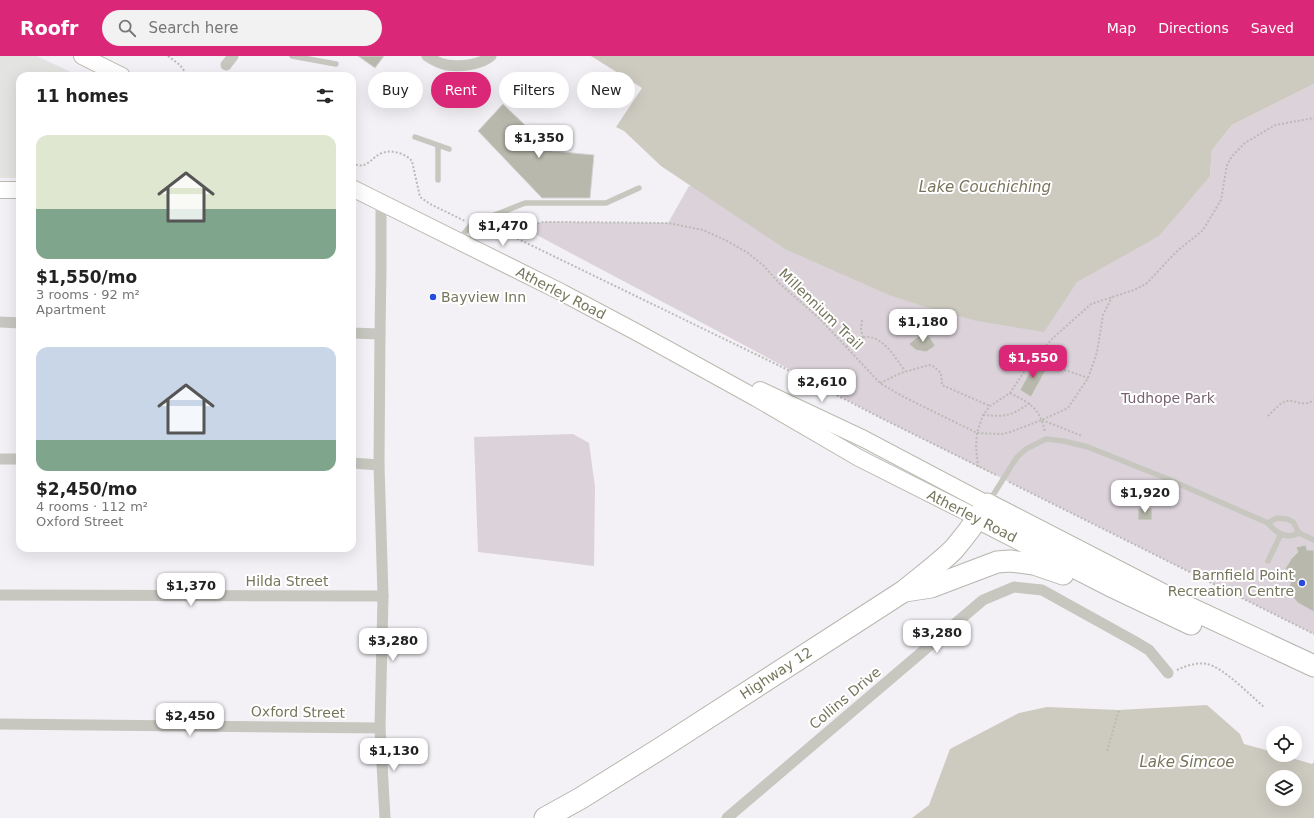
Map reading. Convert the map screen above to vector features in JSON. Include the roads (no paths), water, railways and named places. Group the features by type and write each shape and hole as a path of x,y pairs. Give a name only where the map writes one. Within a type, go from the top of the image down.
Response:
{"highway":[{"name":"Highway 12","path":"545,818 581,798 661,748 904,591 954,549 983,511"},
{"name":"Atherley Road","path":"983,511 1159,610 1314,679"},
{"name":"Atherley Road","path":"983,511 1008,516 1181,604 1314,666"},
{"path":"904,591 931,587 983,566 997,562 1010,561 1034,564 1048,568 1159,610"}],"main road":[{"path":"82,56 114,72"},
{"path":"0,190 16,190"},
{"name":"Atherley Road","path":"356,190 458,240 640,334 756,398 859,458 983,511"}],"street":[{"path":"427,56 442,63 456,66 480,62 491,56"},
{"path":"381,202 379,465 382,596 380,728 385,818"},
{"path":"0,322 16,323"},
{"path":"356,333 380,334"},
{"path":"0,459 16,459"},
{"path":"356,463 379,465"},
{"name":"Collins Drive","path":"727,818 983,600 1014,587 1042,590 1134,641 1149,650 1168,673"},
{"name":"Hilda Street","path":"0,595 382,596"},
{"name":"Oxford Street","path":"0,724 380,728"}],"lane":[{"path":"292,56 336,64"},
{"path":"415,137 449,149"},
{"path":"438,146 438,180"},
{"path":"458,240 472,224 524,203 606,203 639,188"},
{"path":"983,511 1017,457 1030,446 1046,440 1063,441 1088,447 1163,477 1268,523 1276,532 1281,534 1290,536 1299,533"},
{"path":"1268,523 1277,518 1287,519 1293,522 1299,533 1314,540"},
{"path":"1268,561 1281,534"}],"water":[{"name":"Lake Couchiching","path":"591,56 1314,56 1314,84 1232,125 1212,150 1210,176 1159,236 1077,282 1044,332 977,321 926,307 889,295 785,249 661,166 624,131 616,127 629,108 635,108 635,98 642,88 635,84 635,72 616,72"},
{"name":"Lake Simcoe","path":"1207,705 1240,734 1244,744 1266,750 1266,762 1302,761 1312,764 1314,762 1314,818 912,818 929,805 950,749 1019,713 1047,707 1119,710"}],"place":[{"name":"Bayview Inn","path":"433,297"},
{"name":"Barnfield Point Recreation Centre","path":"1302,583"}],"park label":[{"name":"Tudhope Park","path":"1168,398"}]}
